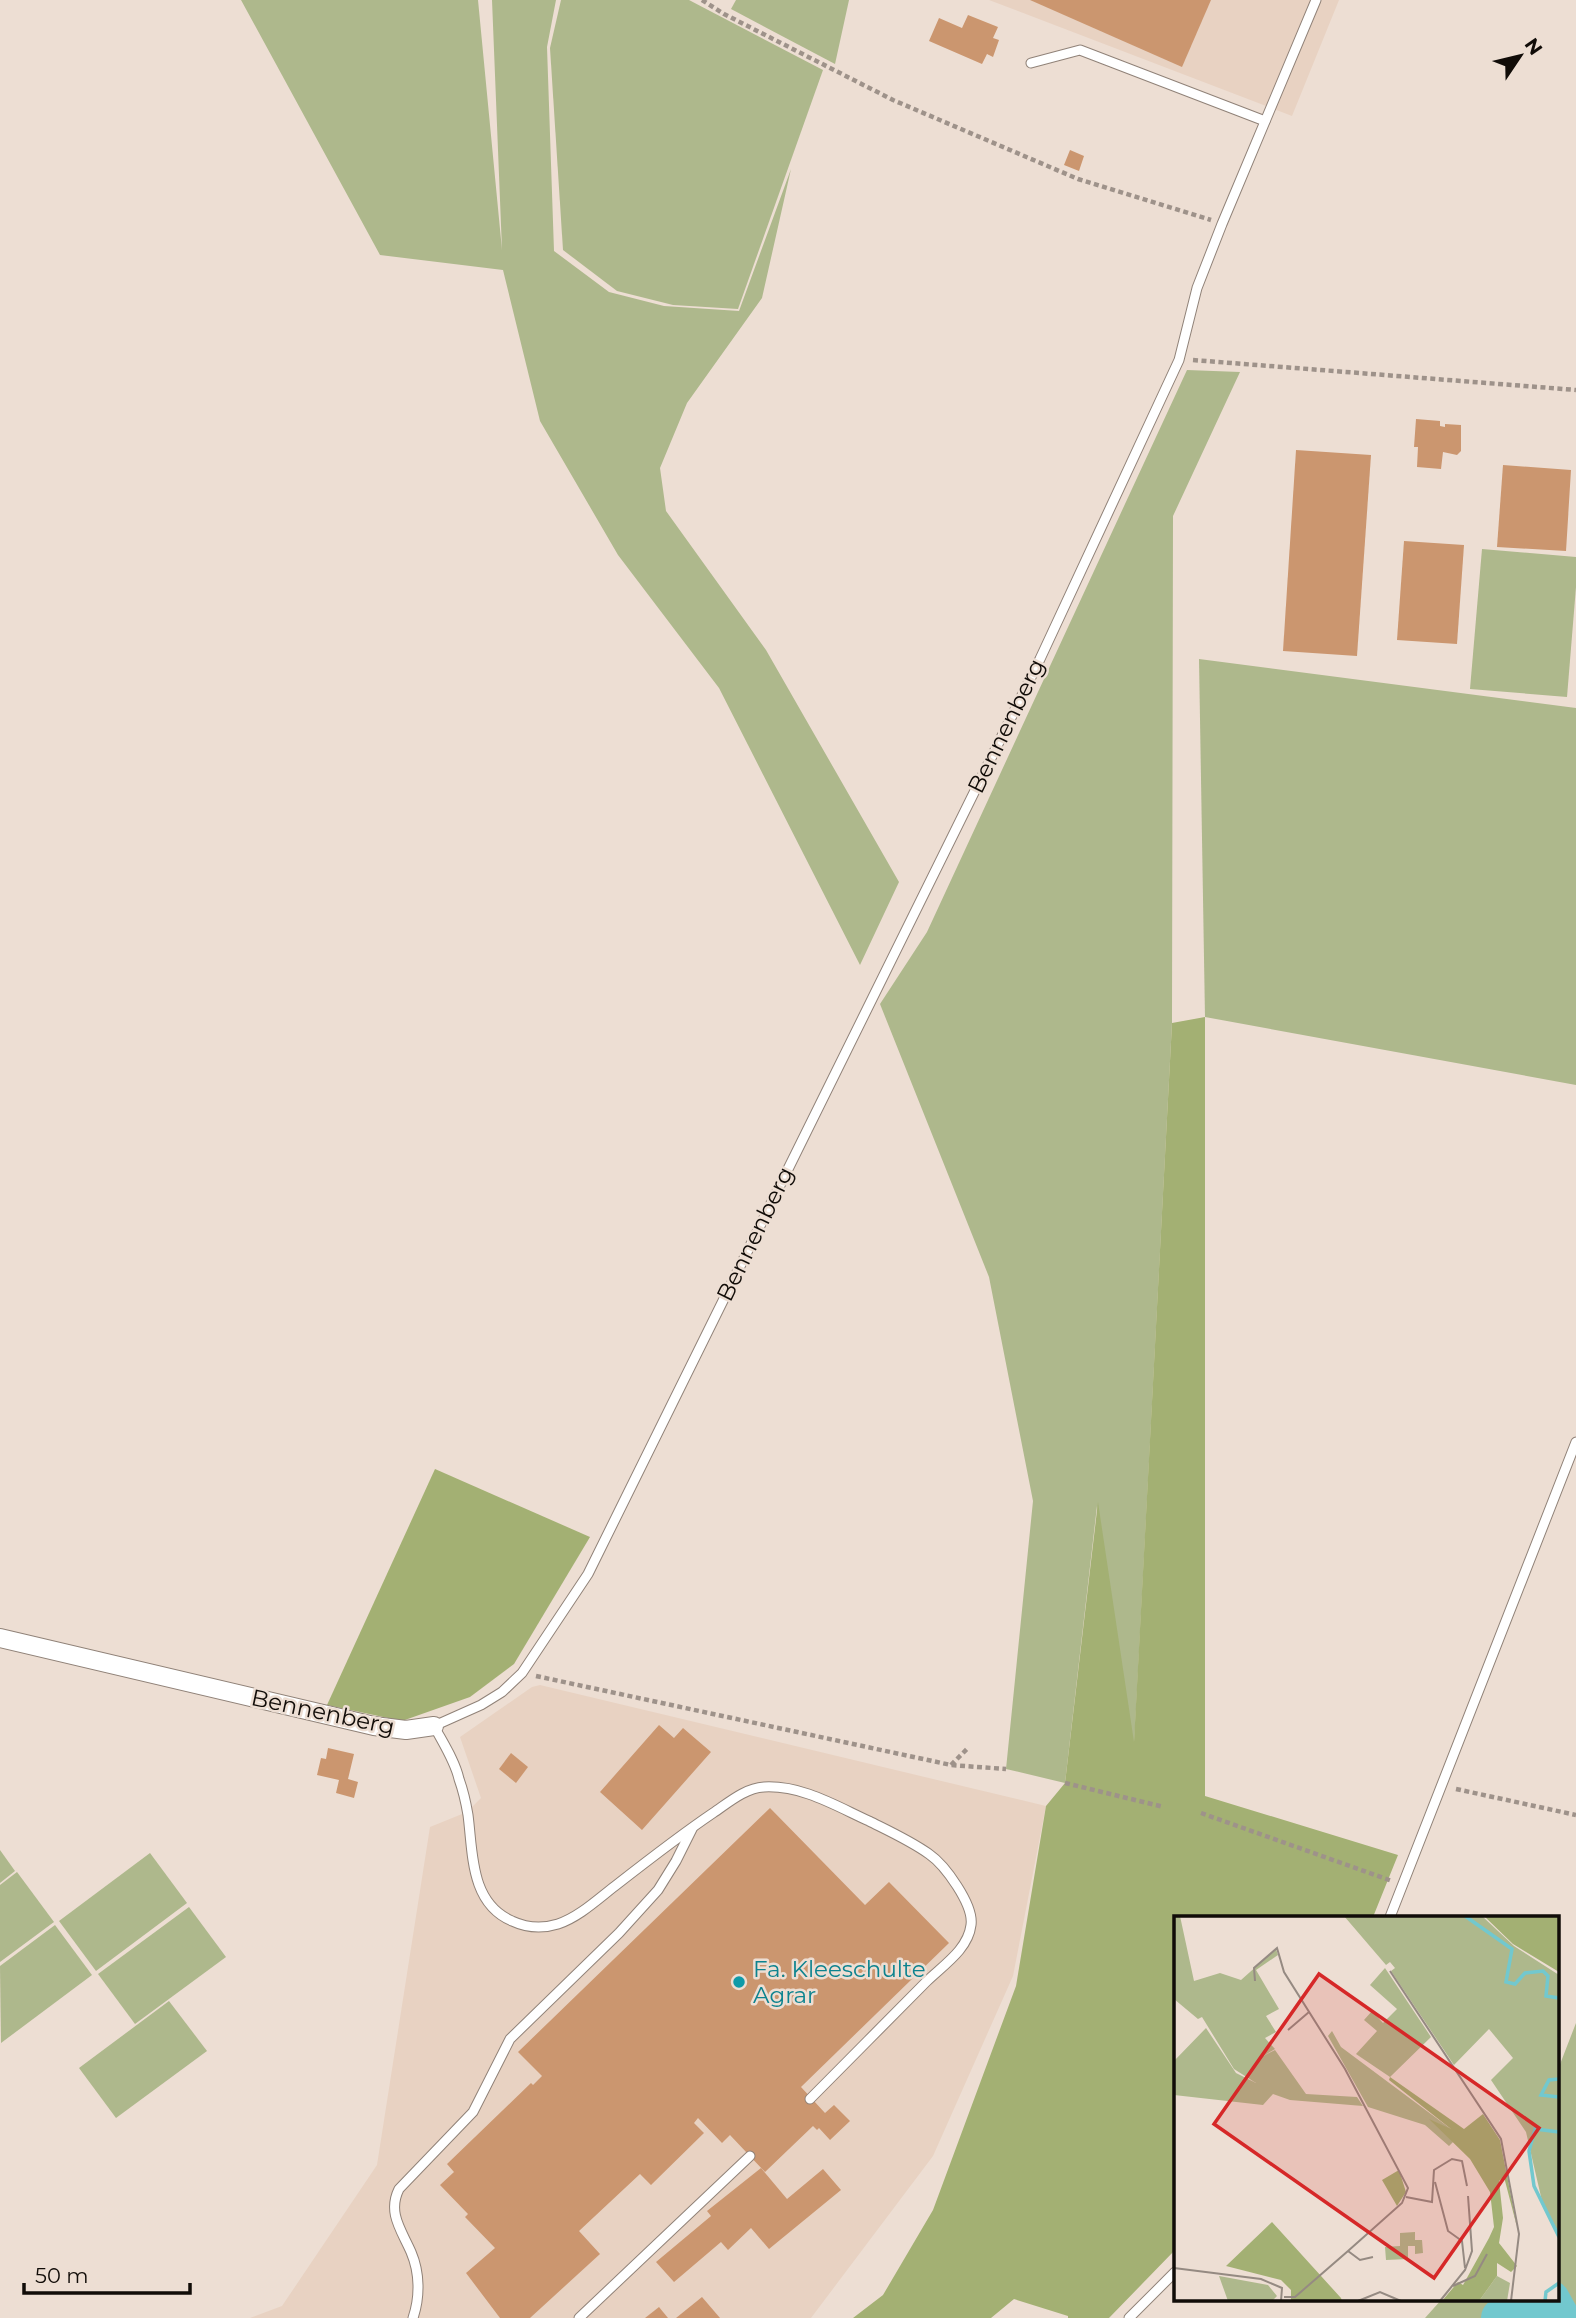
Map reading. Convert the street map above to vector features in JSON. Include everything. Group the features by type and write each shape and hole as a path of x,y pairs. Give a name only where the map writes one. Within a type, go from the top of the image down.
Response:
{"street":[{"name":"Bennenberg","path":"0,1638 374,1726 406,1730 434,1726"}],"lane":[{"name":"Bennenberg","path":"434,1726 481,1705 502,1692 522,1673 588,1574 1040,659 1179,360 1197,288 1316,0"},
{"path":"1031,63 1080,50 1265,121"},
{"path":"1390,1916 1576,1442"},
{"path":"434,1726 458,1775 467,1812 474,1874 483,1895 497,1912 526,1926 542,1928 561,1923 580,1912 693,1826 740,1794 761,1787 787,1787 817,1797 901,1837 932,1855 966,1902 971,1924 966,1941 810,2099"},
{"path":"413,2318 418,2297 418,2280 412,2253 395,2214 395,2197 399,2189 472,2112 510,2039 619,1933 658,1890 693,1826"},
{"path":"579,2318 750,2156"},
{"path":"1129,2318 1174,2273"}],"path":[{"path":"702,0 724,14 893,100 1078,179 1222,223"},
{"path":"1179,360 1576,390"},
{"path":"522,1673 950,1765 1006,1769"},
{"path":"950,1765 969,1747"},
{"path":"1065,1783 1164,1807"},
{"path":"1441,1786 1576,1815"},
{"path":"1201,1812 1402,1885"}],"shaded area":[{"path":"989,0 1339,0 1292,116"},
{"path":"540,1685 1046,1806 1013,1976 933,2156 811,2318 250,2318 282,2306 377,2165 430,1827 467,1812 481,1798 460,1737 532,1687"}],"green space":[{"path":"241,0 478,0 502,250 492,0 556,0 547,47 554,251 609,292 664,306 739,311 791,169 762,298 687,403 660,468 666,511 766,650 899,882 860,965 719,688 618,555 540,421 503,270 380,255"},
{"path":"561,0 689,0 823,70 738,309 673,305 617,291 563,250 550,48"},
{"path":"736,0 849,0 835,64 731,9"},
{"path":"1187,370 1240,372 1173,516 1172,1023 1134,1747 1097,1506 1065,1783 1006,1769 1033,1501 989,1277 880,1004 927,932"},
{"path":"1482,549 1576,557 1567,697 1470,689"},
{"path":"1199,659 1576,708 1576,1085 1205,1017"},
{"path":"1205,1017 1205,1796 1398,1855 1373,1916 1174,1916 1174,2251 1109,2318 1068,2318 1014,2299 991,2318 853,2318 883,2295 933,2210 1016,1986 1046,1806 1065,1783 1098,1502 1134,1742 1172,1023"},
{"path":"435,1469 590,1537 514,1664 470,1697 402,1721 327,1705"},
{"path":"0,1850 15,1871 0,1883"},
{"path":"150,1853 187,1903 96,1971 59,1921"},
{"path":"17,1872 54,1922 0,1962 0,1885"},
{"path":"189,1907 226,1957 135,2024 98,1974"},
{"path":"55,1925 92,1975 1,2043 0,1966"},
{"path":"169,2001 207,2051 116,2118 79,2068"},
{"path":"1576,2023 1576,2318 1425,2318 1441,2300 1558,2300 1558,2069"}],"building":[{"path":"1030,0 1211,0 1182,67"},
{"path":"968,15 998,27 993,38 999,40 993,57 987,54 982,64 929,41 939,18 962,28"},
{"path":"1070,150 1084,156 1079,171 1064,165"},
{"path":"1416,419 1440,421 1440,426 1445,427 1445,424 1461,425 1461,451 1457,455 1443,452 1441,469 1417,467 1418,447 1414,447"},
{"path":"1296,450 1371,455 1357,656 1283,651"},
{"path":"1503,465 1571,470 1566,551 1497,547"},
{"path":"1404,541 1464,545 1457,644 1397,640"},
{"path":"659,1725 674,1738 683,1728 711,1752 642,1830 600,1792"},
{"path":"328,1748 354,1754 348,1779 358,1782 354,1798 336,1793 339,1780 317,1775 321,1758 326,1759"},
{"path":"511,1753 528,1767 516,1783 499,1769"},
{"name":"Fa. Kleeschulte Agrar","path":"770,1808 865,1905 889,1882 949,1943 801,2087 825,2113 834,2105 850,2121 830,2140 819,2128 817,2130 813,2126 765,2172 730,2135 722,2143 698,2118 694,2123 704,2133 651,2185 640,2174 579,2231 600,2254 530,2318 500,2318 466,2273 495,2248 465,2217 468,2214 440,2185 454,2172 447,2164 531,2083 533,2085 542,2076 518,2052"},
{"path":"761,2168 787,2199 823,2169 841,2190 769,2249 751,2228 728,2250 721,2242 674,2282 656,2262 711,2216 707,2211"},
{"path":"702,2297 720,2318 676,2318"},
{"path":"659,2307 668,2318 645,2318"}],"waterway":[{"path":"1501,2318 1550,2300 1560,2318"}],"place":[{"name":"Fa. Kleeschulte Agrar","path":"739,1982"}]}
